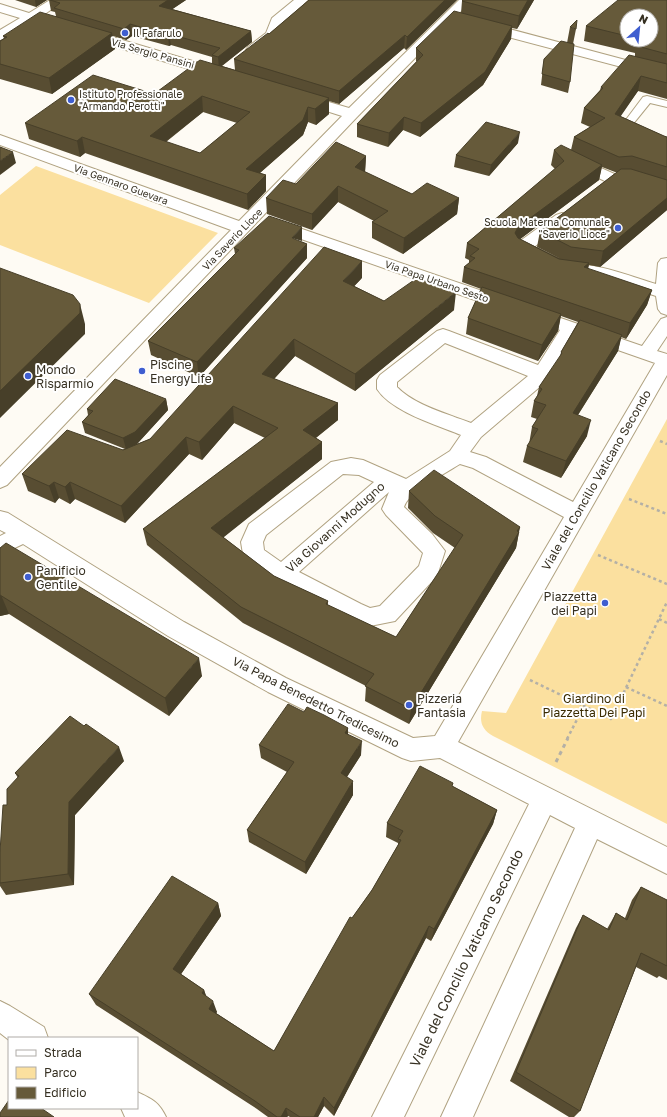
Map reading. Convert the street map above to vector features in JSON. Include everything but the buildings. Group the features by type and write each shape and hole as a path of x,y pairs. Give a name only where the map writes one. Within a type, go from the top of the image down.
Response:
{"street":[{"path":"0,36 59,0"},
{"path":"243,58 272,35 277,21 302,0"},
{"name":"Via Saverio Lioce","path":"0,480 57,431 248,223 352,114 461,20 466,0"},
{"name":"Via Sergio Pansini","path":"0,8 230,73"},
{"path":"461,20 667,75"},
{"path":"288,94 352,114"},
{"name":"Via Gennaro Guevara","path":"0,140 248,223"},
{"path":"564,156 614,181"},
{"path":"577,206 522,248 563,269 607,274 666,301 667,263"},
{"name":"Via Papa Urbano Sesto","path":"248,223 325,250 571,327 660,358"},
{"path":"660,358 667,324"},
{"name":"Via Giovanni Modugno","path":"282,574 397,484 457,456 474,432 542,374 571,327"},
{"path":"474,432 422,411 396,398 387,389 387,380 443,336 542,374"},
{"name":"Viale del Concilio Vaticano Secondo","path":"442,746 576,514 660,358"},
{"path":"457,456 479,462 576,514"},
{"name":"Via Giovanni Modugno","path":"351,466 363,468 397,484 396,498 393,509 405,523 423,536 434,551 429,570 387,614 370,616 353,611 282,574 254,554 252,542 257,530 338,467 351,466"},
{"name":"Via Papa Benedetto Tredicesimo","path":"0,519 176,629 277,685 411,750 442,746"},
{"path":"0,546 24,534"},
{"path":"442,746 667,861"},
{"name":"Viale del Concilio Vaticano Secondo","path":"388,1117 545,798"},
{"path":"457,1117 591,822"},
{"path":"0,1016 32,1037"},
{"path":"138,1109 150,1117"}],"lane":[{"path":"667,104 647,99 627,125 667,145"}],"path":[{"path":"660,441 667,444"},
{"path":"629,498 667,514"},
{"path":"598,555 667,584"},
{"path":"530,680 611,719 667,602"},
{"path":"659,619 667,623"},
{"path":"626,687 667,706"},
{"path":"556,762 584,706"}],"green space":[{"path":"36,166 218,233 149,303 0,245 0,195"},
{"name":"Giardino di Piazzetta Dei Papi","path":"667,419 667,824 493,736 484,729 481,719 482,711 506,713"}],"place":[{"name":"Il Fafarulo","path":"125,33"},
{"name":"Istituto Professionale \"Armando Perotti\"","path":"71,100"},
{"name":"Scuola Materna Comunale \"Saverio Lioce\"","path":"618,228"},
{"name":"Piscine EnergyLife","path":"142,371"},
{"name":"Mondo Risparmio","path":"28,376"},
{"name":"Panificio Gentile","path":"28,577"},
{"name":"Piazzetta dei Papi","path":"605,603"},
{"name":"Pizzeria Fantasia","path":"409,705"}]}
